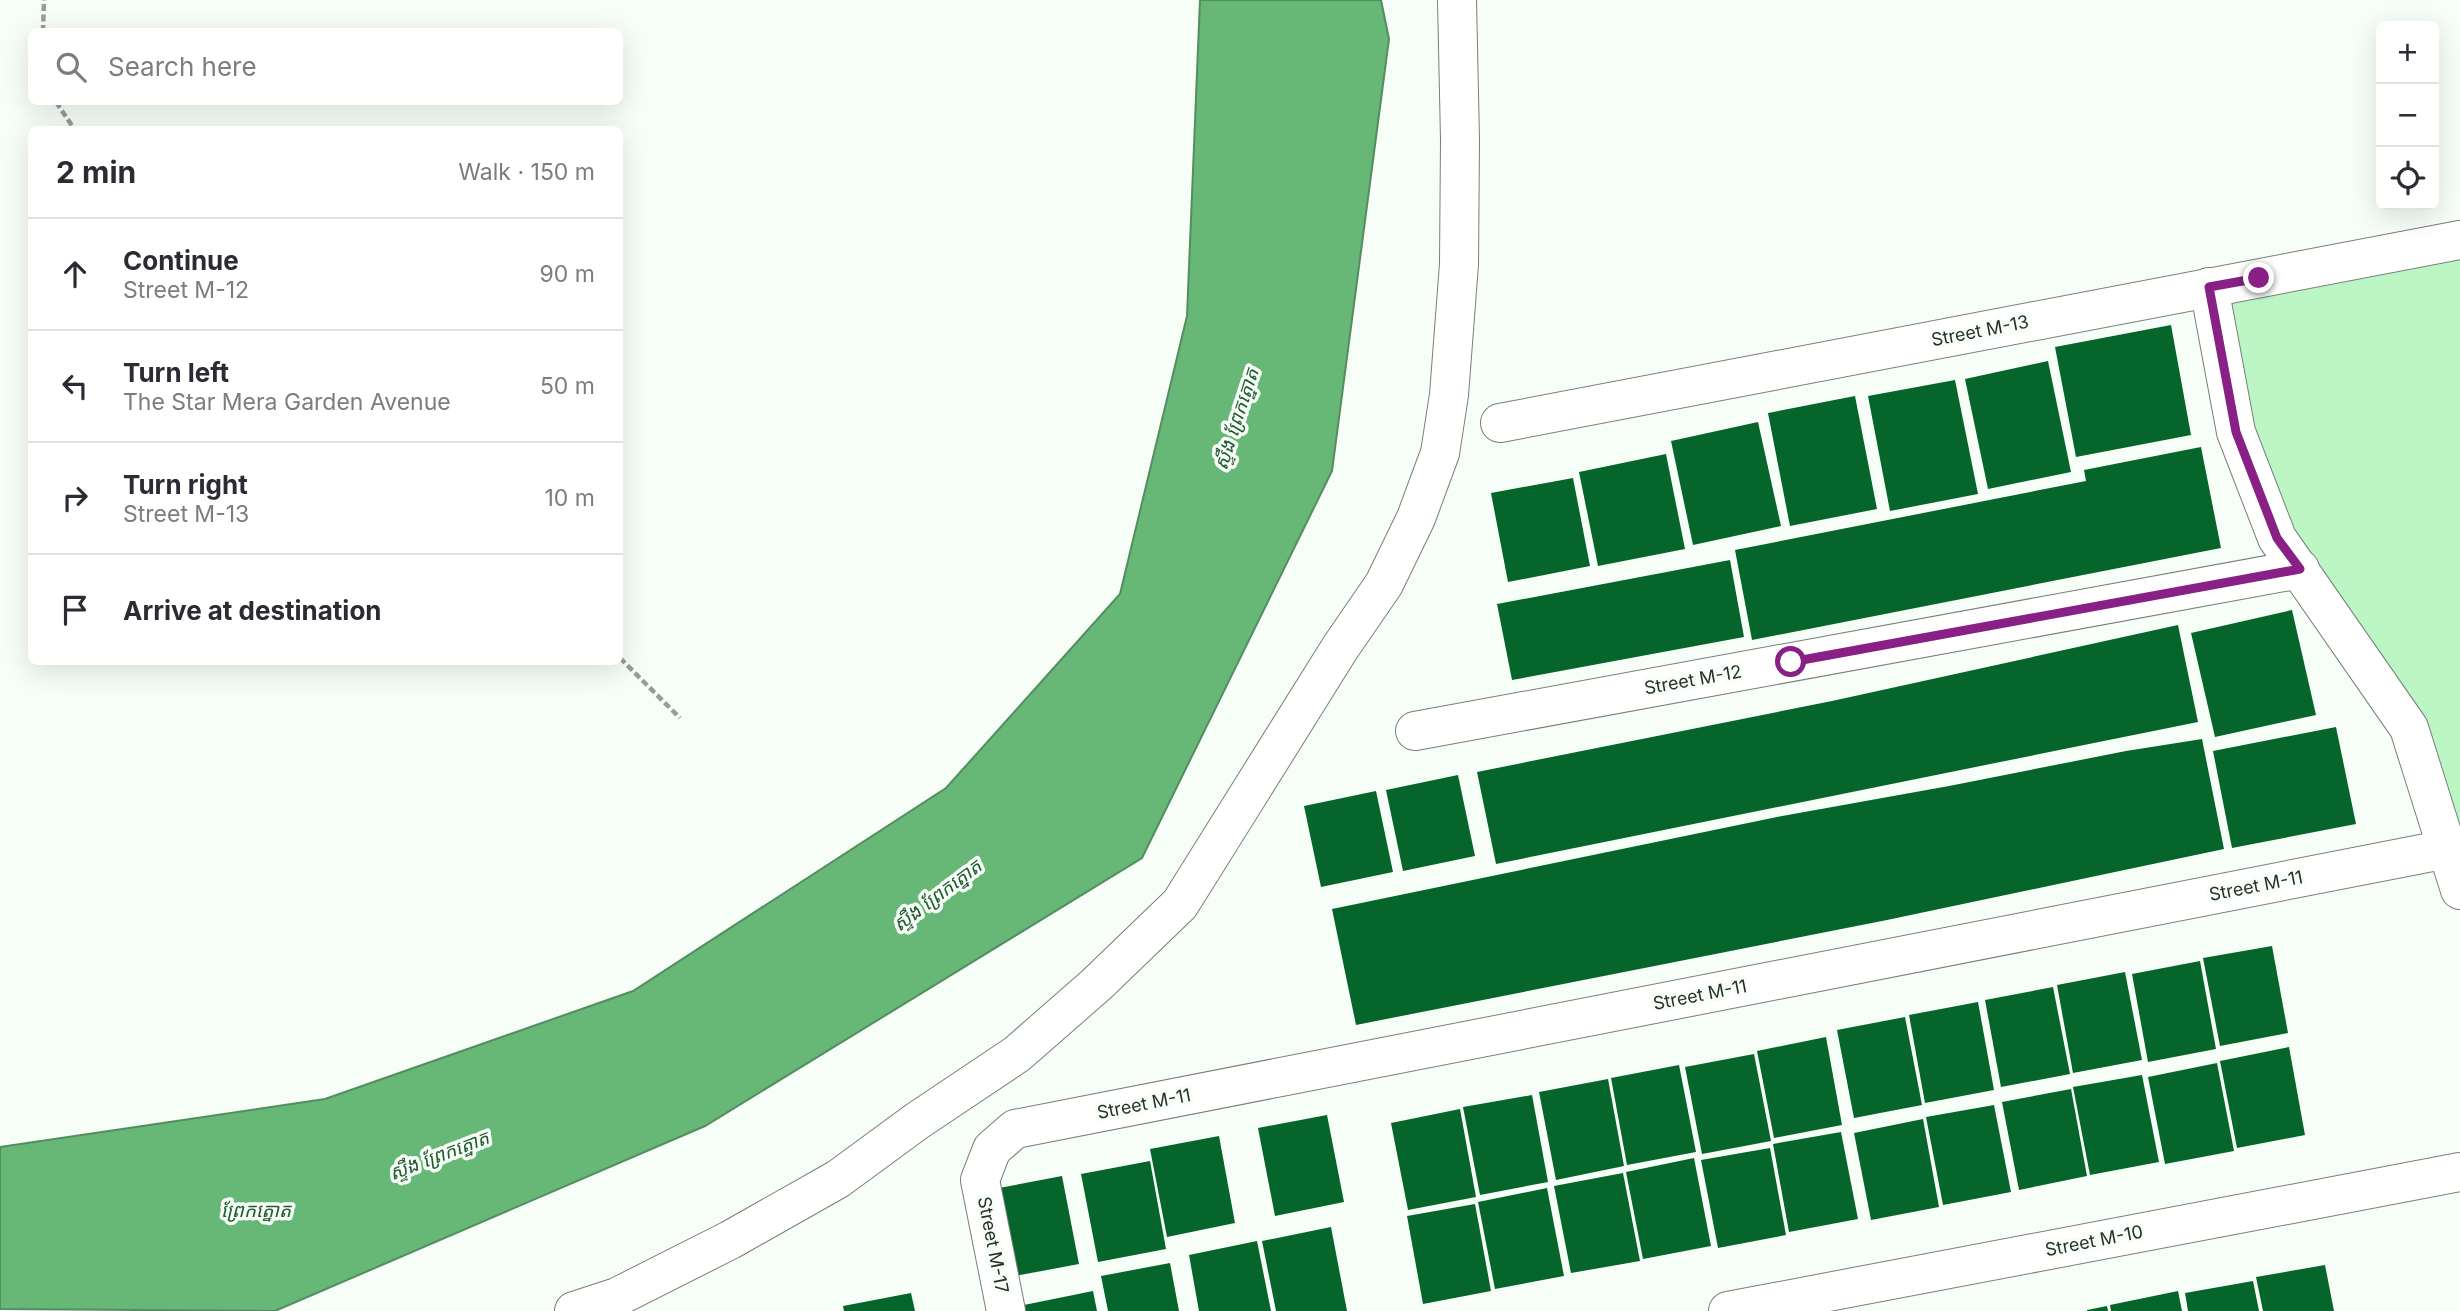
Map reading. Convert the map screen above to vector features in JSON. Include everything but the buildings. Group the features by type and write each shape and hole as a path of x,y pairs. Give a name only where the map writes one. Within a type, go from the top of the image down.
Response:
{"street":[{"path":"574,1311 617,1297 730,1240 838,1179 917,1121 1017,1054 1097,984 1180,904 1333,659 1384,584 1416,518 1440,453 1449,395 1459,264 1457,0"},
{"name":"Street M-13","path":"1500,423 2460,240"},
{"path":"2209,287 2236,432 2277,538 2409,729 2460,890"},
{"name":"Street M-12","path":"1415,731 2300,569"},
{"name":"Street M-11","path":"980,1180 992,1149 1015,1129 2447,849"},
{"name":"Street M-10","path":"1728,1311 2460,1171"},
{"name":"Street M-17","path":"980,1180 1006,1311"}],"path":[{"path":"43,28 44,0"},
{"path":"58,105 72,126"},
{"path":"623,661 680,718"}],"shaded area":[{"path":"2460,240 2460,890 2409,728 2300,569 2209,287"}],"water":[{"name":"ព្រែកត្នោត","path":"1200,0 1381,0 1389,39 1332,471 1142,858 705,1126 275,1311 0,1309 0,1147 325,1099 633,991 946,788 1120,594 1187,316"}],"route":[{"path":"1791,662 2300,569 2277,538 2236,432 2209,287 2259,278"}],"water label":[{"name":"ស្ទឹង ព្រែកត្នោត","path":"1236,419"},
{"name":"ស្ទឹង ព្រែកត្នោត","path":"937,895"},
{"name":"ស្ទឹង ព្រែកត្នោត","path":"439,1155"}]}
